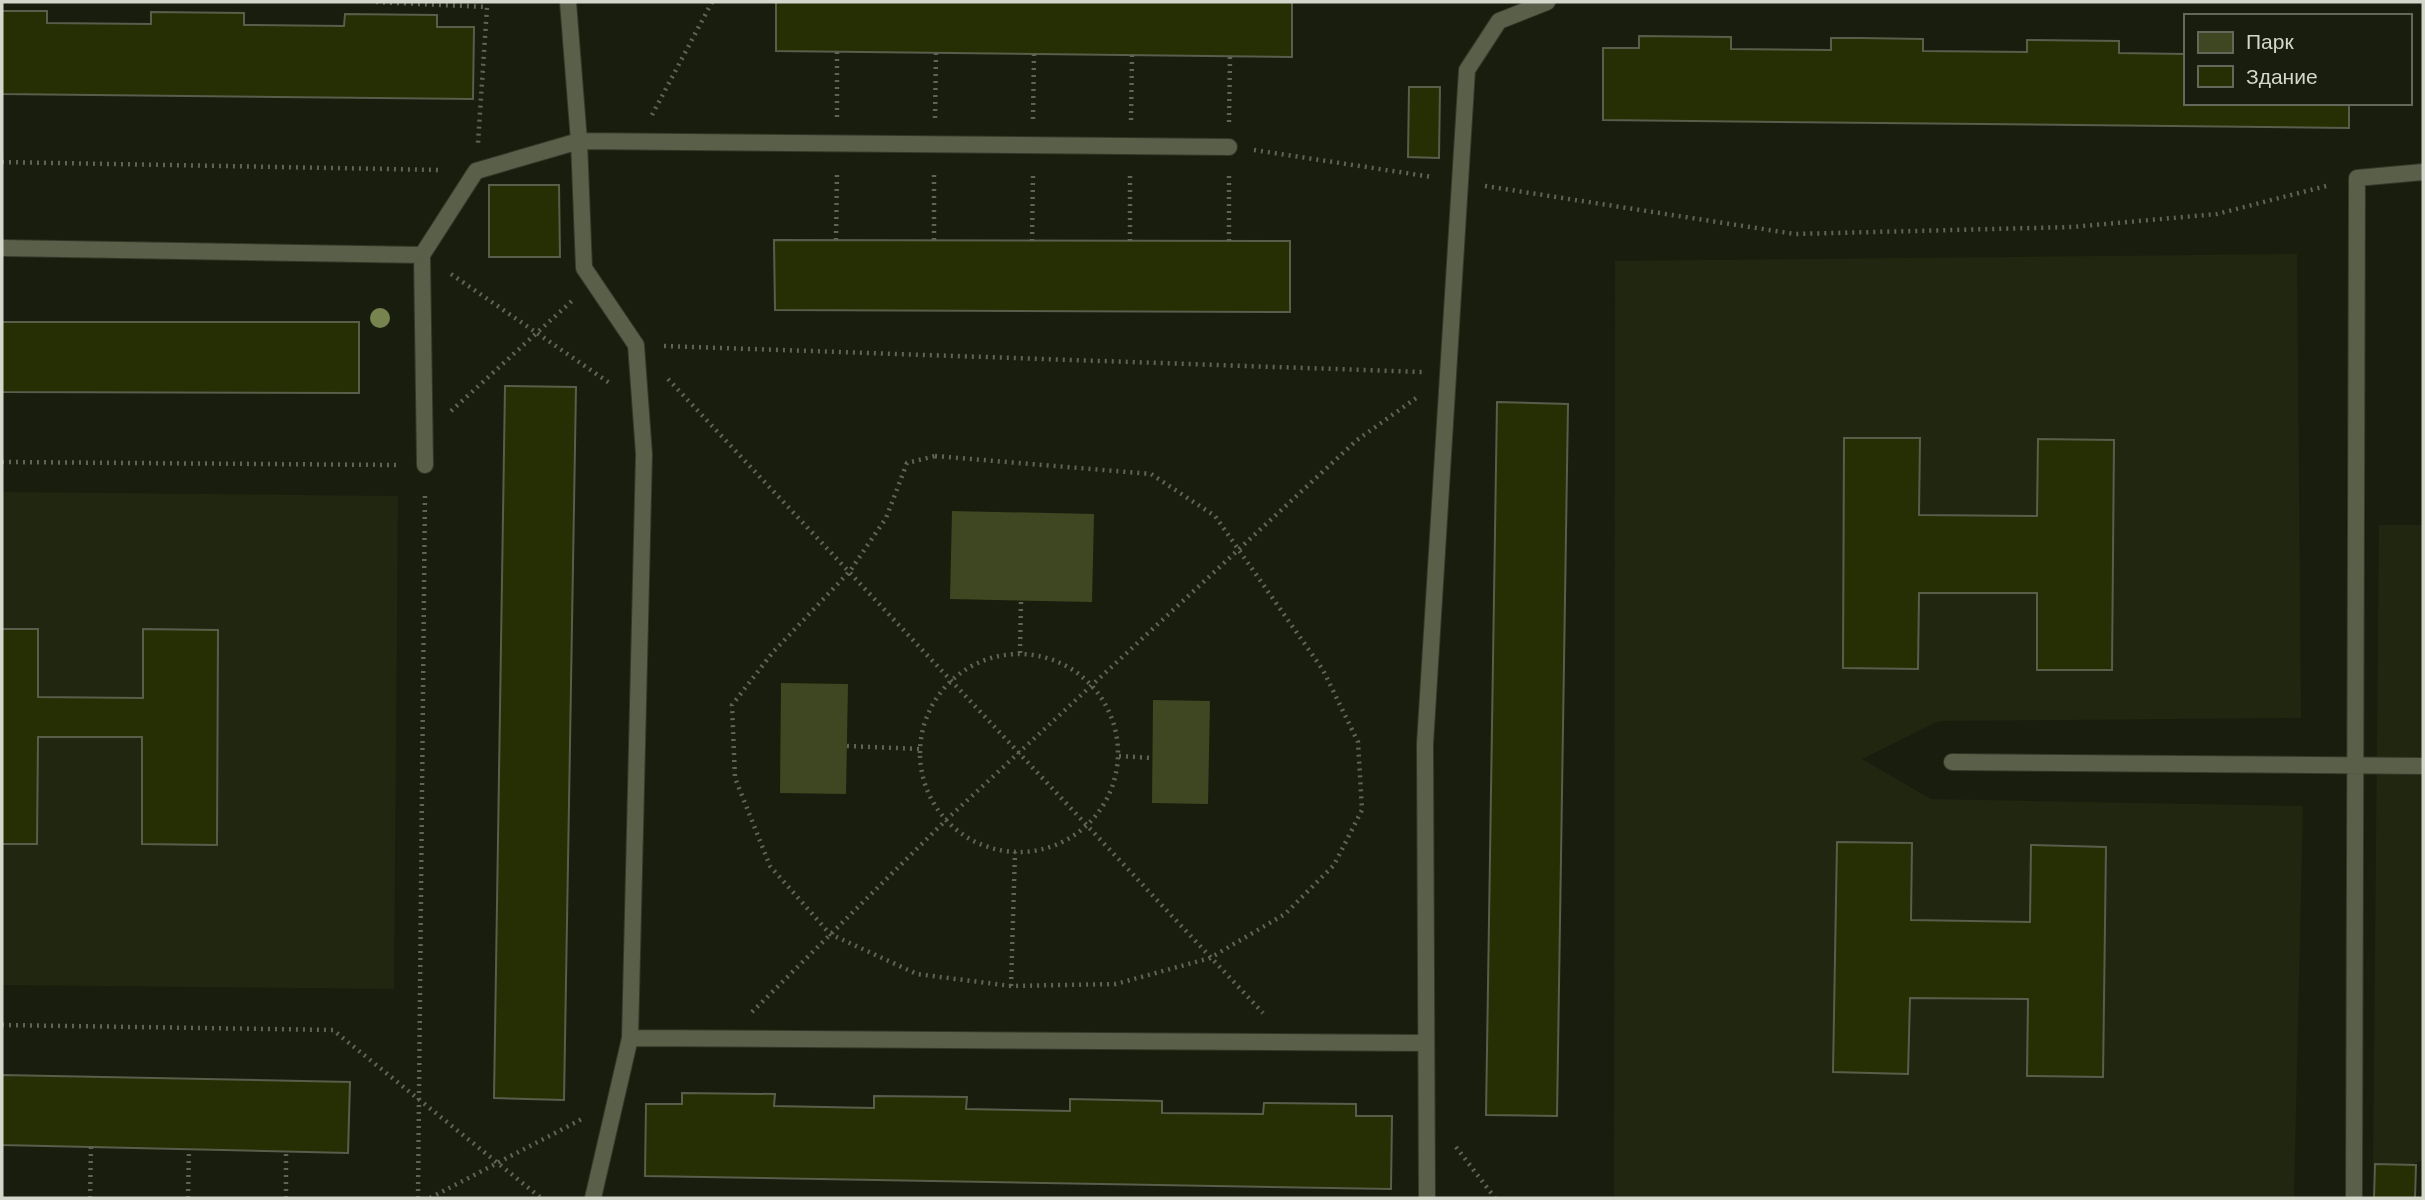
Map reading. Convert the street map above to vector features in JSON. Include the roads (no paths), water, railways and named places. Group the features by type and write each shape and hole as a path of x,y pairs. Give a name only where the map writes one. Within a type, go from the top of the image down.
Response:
{"lane":[{"path":"568,2 579,141 584,268 636,345 644,454 630,1038 593,1198"},
{"path":"1427,1198 1425,744 1451,373 1468,70 1499,21 1547,2"},
{"path":"425,465 422,254 476,171 579,141 1229,146"},
{"path":"2354,1198 2357,178 2423,172"},
{"path":"2,248 422,254"},
{"path":"1952,762 2423,766"},
{"path":"630,1038 1426,1043"}]}
